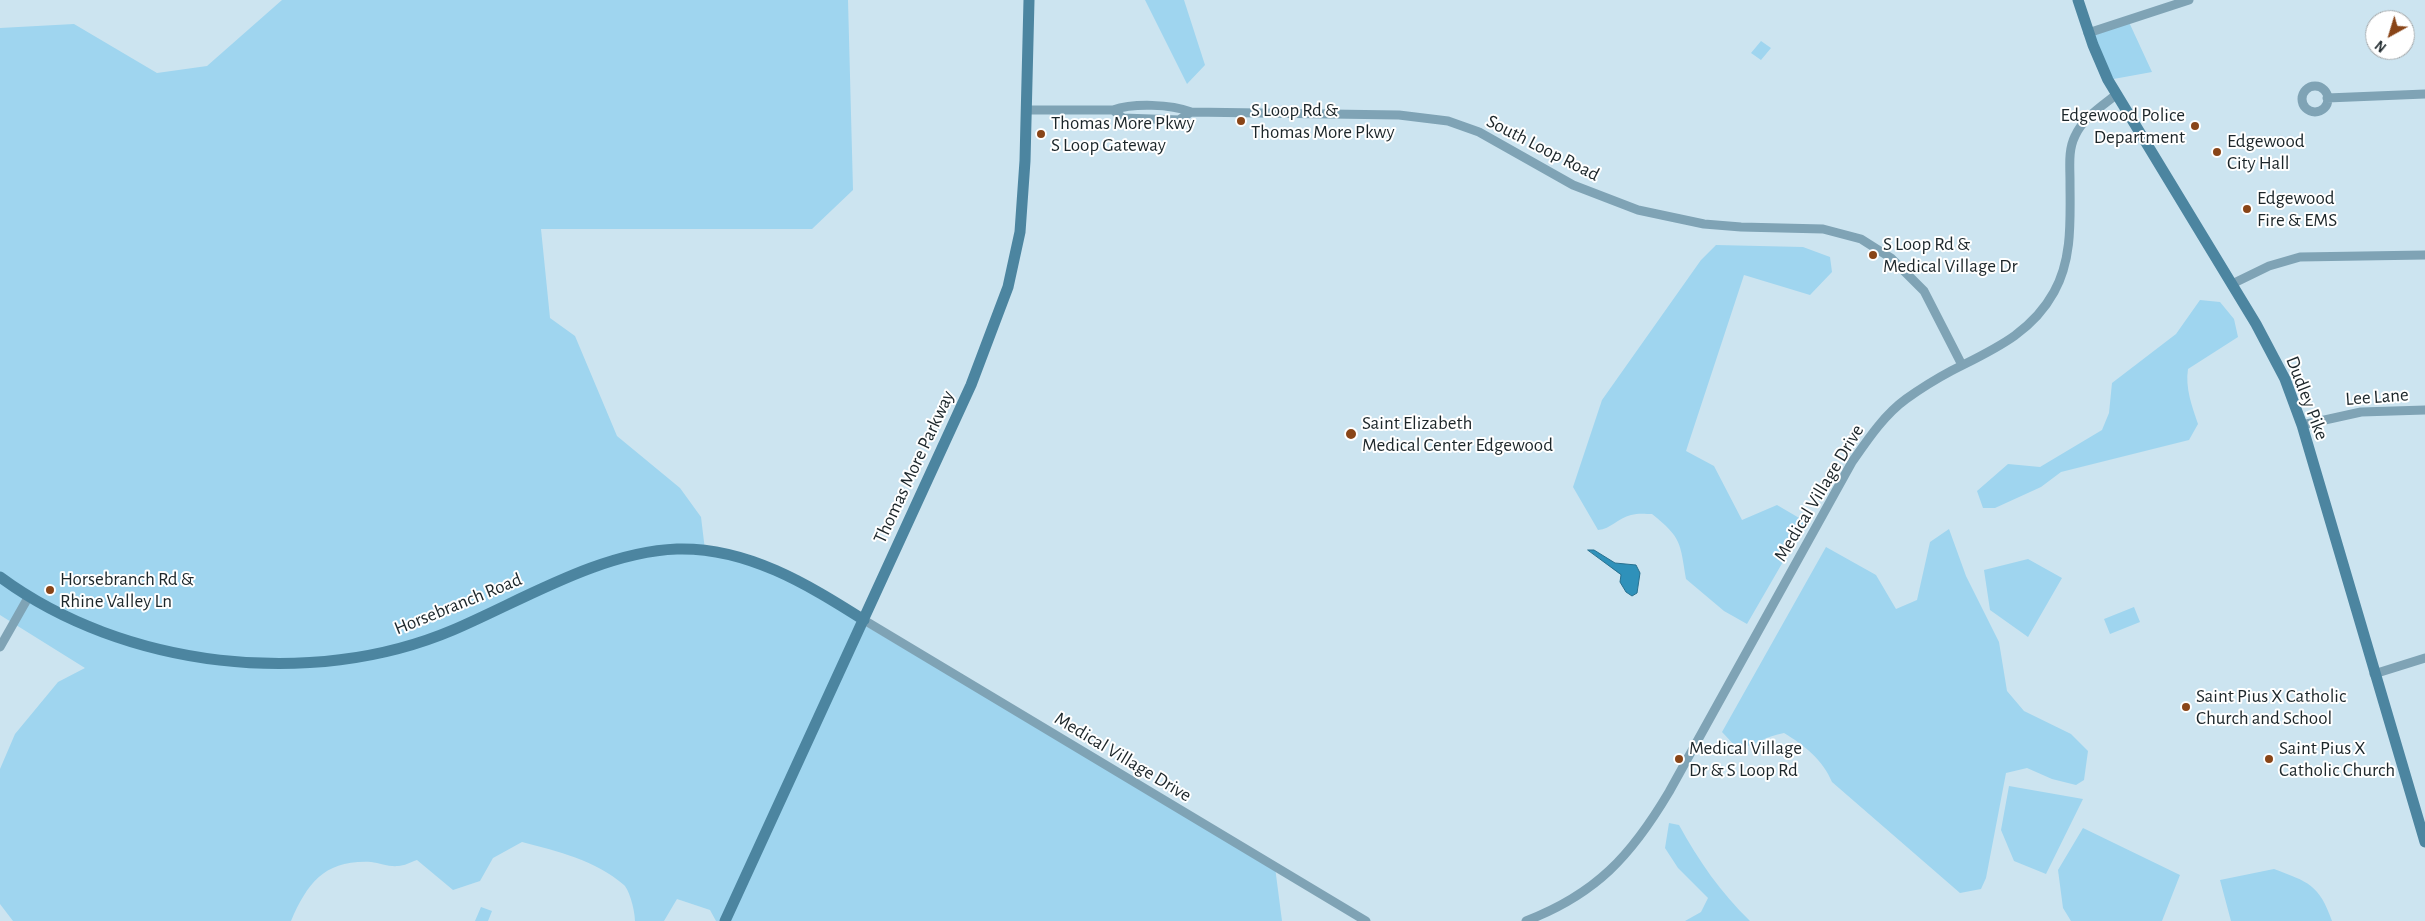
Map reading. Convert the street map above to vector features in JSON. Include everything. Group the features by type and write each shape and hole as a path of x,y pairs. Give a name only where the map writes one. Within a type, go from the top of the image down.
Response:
{"street":[{"name":"Thomas More Parkway","path":"725,921 971,385 1008,286 1020,232 1026,162 1029,0"},
{"name":"Dudley Pike","path":"2078,0 2088,32 2108,80 2256,324 2285,379 2302,425 2425,842"},
{"path":"2088,32 2189,0"},
{"name":"Medical Village Drive","path":"1526,921 1554,910 1593,886 1611,872 1637,841 1669,792 1852,462 1882,422 1905,400 1962,365 2001,346 2020,334 2044,309 2055,292 2064,270 2070,237 2070,159 2074,138 2084,122 2117,94"},
{"path":"2327,98 2425,94"},
{"name":"South Loop Road","path":"1026,110 1113,110 1125,106 1179,107 1191,112 1399,115 1448,121 1479,132 1573,185 1638,210 1704,224 1823,229 1861,239 1892,258 1924,291 1962,365"},
{"path":"2232,284 2268,266 2300,257 2425,255"},
{"name":"Lee Lane","path":"2302,425 2361,412 2425,410"},
{"name":"Horsebranch Road","path":"0,577 29,596 88,626 152,646 201,657 268,663 333,661 370,655 416,643 450,631 599,564 650,552 686,550 719,553 759,563 790,576 864,620"},
{"path":"0,648 29,596"},
{"name":"Medical Village Drive","path":"864,620 1366,921"},
{"path":"2374,674 2425,658"}],"shaded area":[{"path":"282,0 848,0 853,190 812,229 541,229 550,318 575,336 617,436 680,488 701,517 705,550 759,563 1275,867 1282,921 716,921 710,910 677,899 664,921 635,921 628,892 624,885 613,876 575,858 522,842 493,858 480,881 453,890 417,860 398,866 371,862 355,862 341,865 320,876 304,895 291,921 13,921 0,904 0,769 15,734 58,682 85,668 0,615 0,28 74,24 157,73 207,66"},
{"path":"1145,0 1184,0 1205,65 1187,84"},
{"path":"2128,20 2152,72 2108,80 2088,33"},
{"path":"1761,41 1771,48 1761,60 1751,53"},
{"path":"1716,245 1803,247 1830,257 1832,272 1810,295 1744,275 1686,451 1714,466 1742,520 1777,505 1806,522 1747,624 1724,611 1686,579 1678,542 1669,529 1652,514 1631,515 1622,518 1607,528 1598,530 1573,487 1602,400 1701,260"},
{"path":"2200,300 2220,302 2234,319 2238,337 2188,369 2188,390 2198,424 2189,440 2061,472 2041,487 1995,508 1983,508 1977,491 2008,464 2040,467 2102,430 2109,413 2112,383 2176,334"},
{"path":"1949,529 1966,576 1999,642 2007,691 2024,711 2071,734 2088,751 2084,780 2076,785 2052,779 2027,768 2006,773 1986,878 1981,889 1960,893 1832,782 1818,760 1806,748 1784,733 1738,749 1722,732 1826,547 1876,575 1896,609 1917,600 1930,542"},
{"path":"1588,550 1594,550 1615,563 1636,565 1640,573 1637,593 1632,596 1626,592 1620,582 1621,575"},
{"path":"2028,559 2062,578 2028,637 1990,610 1984,570"},
{"path":"2134,607 2140,622 2110,634 2104,619"},
{"path":"2009,786 2083,799 2046,874 2014,861 2001,830"},
{"path":"1669,823 1679,825 1711,876 1750,921 1685,921 1701,912 1708,898 1678,868 1665,848"},
{"path":"2083,828 2180,875 2162,921 2071,921 2063,908 2058,870"},
{"path":"2274,869 2296,877 2311,886 2322,899 2332,921 2231,921 2220,880"},
{"path":"481,907 492,911 488,921 475,921"}],"place":[{"name":"S Loop Rd & Thomas More Pkwy","path":"1241,121"},
{"name":"Edgewood Police Department","path":"2195,126"},
{"name":"Thomas More Pkwy S Loop Gateway","path":"1041,134"},
{"name":"Edgewood City Hall","path":"2217,152"},
{"name":"Edgewood Fire & EMS","path":"2247,209"},
{"name":"S Loop Rd & Medical Village Dr","path":"1873,255"},
{"name":"Saint Elizabeth Medical Center Edgewood","path":"1351,434"},
{"name":"Horsebranch Rd & Rhine Valley Ln","path":"50,590"},
{"name":"Saint Pius X Catholic Church and School","path":"2186,707"},
{"name":"Medical Village Dr & S Loop Rd","path":"1679,759"},
{"name":"Saint Pius X Catholic Church","path":"2269,759"}]}
